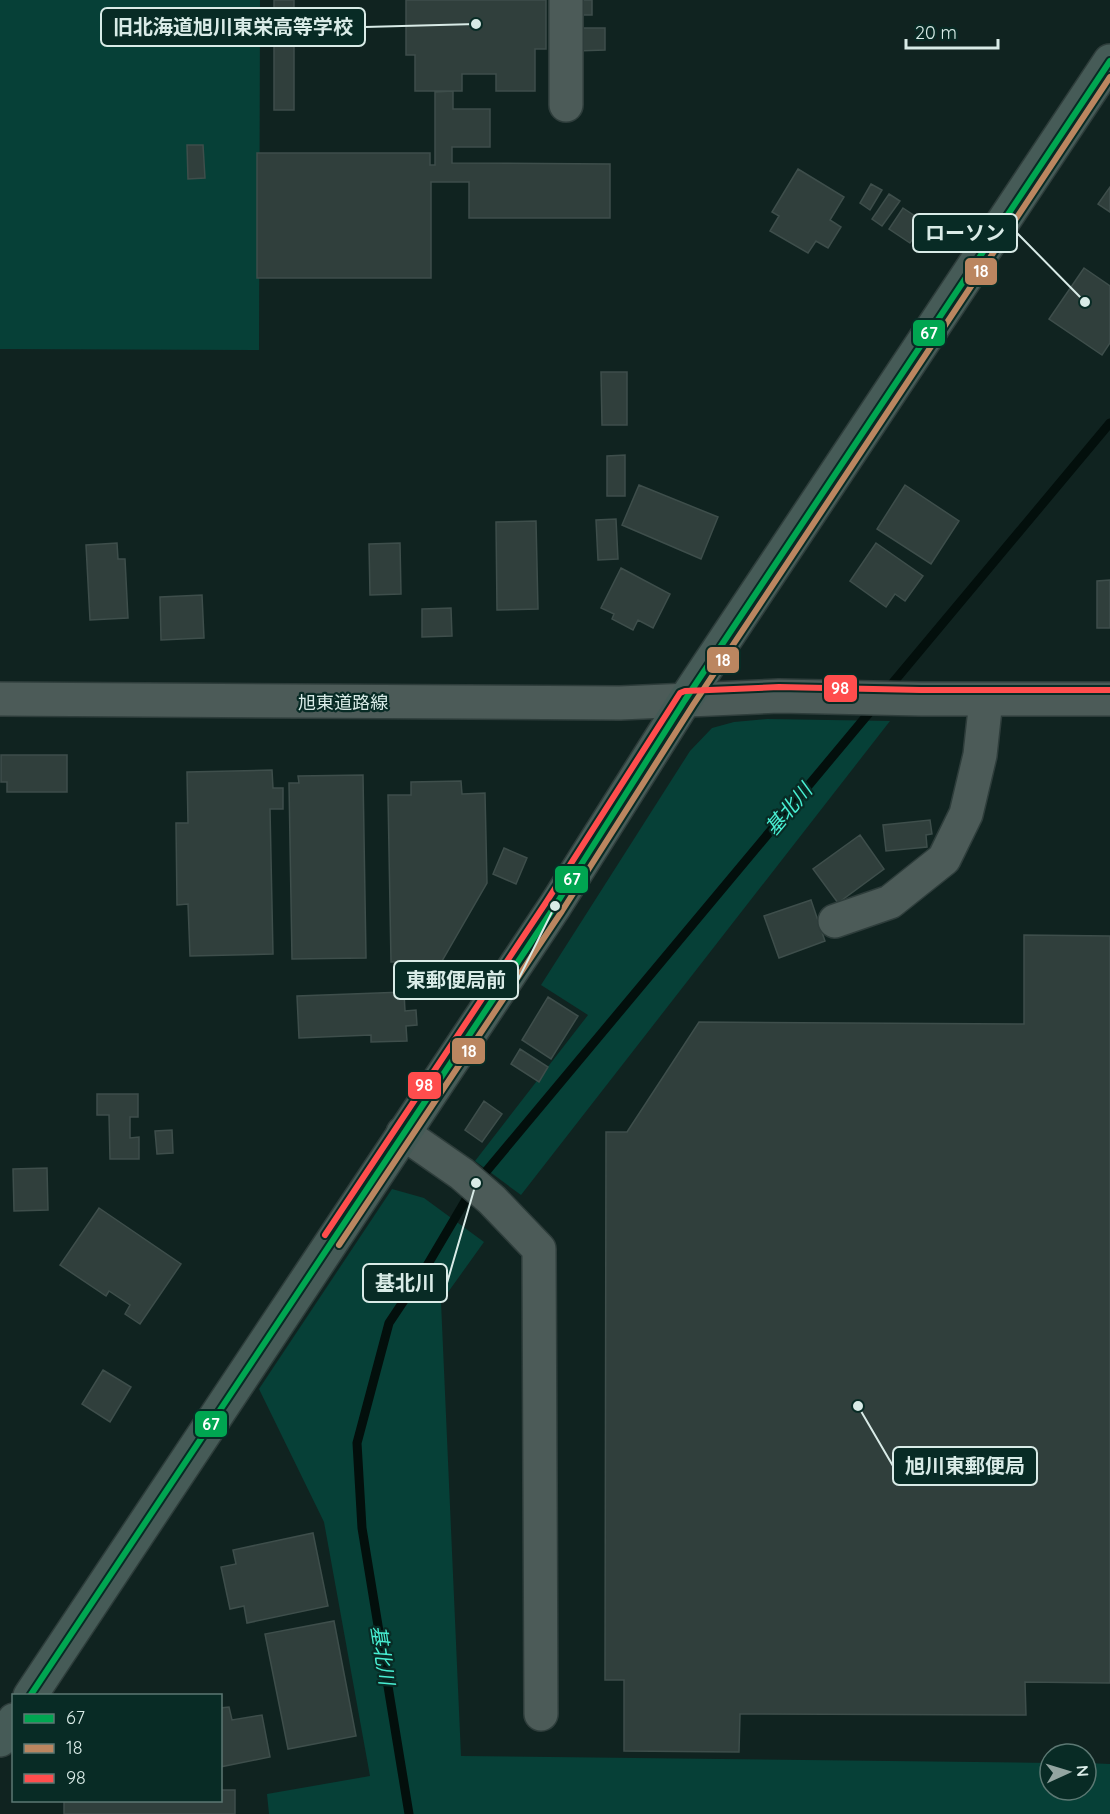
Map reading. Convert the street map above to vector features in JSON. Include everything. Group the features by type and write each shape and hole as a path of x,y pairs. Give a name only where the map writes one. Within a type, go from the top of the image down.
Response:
{"main road":[{"path":"31,1694 555,906 685,700 1110,61"},
{"path":"0,1740 12,1723"}],"street":[{"path":"566,0 566,105"},
{"name":"旭東道路線","path":"0,699 608,703 779,696 1110,699"},
{"path":"835,921 890,902 944,859 966,814 980,755 986,699"},
{"path":"403,1133 462,1174 492,1200 539,1249 541,1714"}],"green space":[{"path":"0,0 260,0 259,350 0,349"},
{"path":"767,719 890,721 521,1195 475,1161 588,1015 541,985 690,751 712,728 734,722"},
{"path":"392,1189 424,1198 484,1242 441,1302 461,1756 1038,1763 1038,1802 1098,1802 1098,1764 1110,1764 1110,1814 269,1814 267,1794 370,1776 324,1522 259,1389"}],"building":[{"path":"274,0 294,0 294,110 274,110"},
{"path":"406,0 546,0 546,49 535,49 535,91 496,91 496,74 462,74 462,91 415,91 415,55 406,55"},
{"path":"574,0 592,0 592,15 573,15"},
{"path":"576,28 605,28 605,50 576,51"},
{"path":"453,91 453,109 490,109 490,147 452,147 452,163 610,164 610,218 469,218 469,182 431,182 431,278 257,278 257,153 430,153 430,165 435,165 435,92"},
{"path":"187,145 203,145 205,178 188,179"},
{"path":"798,169 844,197 830,220 841,227 828,248 816,241 808,253 770,231 779,216 772,212"},
{"path":"871,184 882,190 870,210 860,203"},
{"path":"1110,187 1110,212 1098,204"},
{"path":"889,194 900,201 882,226 872,219"},
{"path":"903,208 924,222 910,243 889,229"},
{"path":"1084,268 1110,286 1110,343 1102,355 1049,319"},
{"path":"601,372 627,372 627,425 602,425"},
{"path":"625,455 625,496 607,496 607,456"},
{"path":"639,485 718,517 701,559 622,525"},
{"path":"905,485 959,521 931,564 877,529"},
{"path":"616,519 618,559 598,560 596,520"},
{"path":"536,521 538,609 497,610 496,522"},
{"path":"117,543 118,559 125,559 128,618 90,620 86,545"},
{"path":"400,543 401,594 370,595 369,544"},
{"path":"876,543 923,576 905,601 895,594 886,607 850,581"},
{"path":"621,568 670,594 653,628 638,620 633,630 612,619 614,614 601,608"},
{"path":"1110,580 1110,628 1097,628 1097,581"},
{"path":"202,595 204,638 161,640 160,597"},
{"path":"451,608 452,636 422,637 422,609"},
{"path":"1,755 67,755 67,792 7,792 7,782 1,782"},
{"path":"272,770 273,788 283,788 283,809 270,809 273,954 190,956 188,904 177,905 176,823 188,823 187,772"},
{"path":"363,775 366,958 292,959 289,783 299,783 298,776"},
{"path":"461,781 462,794 485,793 487,883 442,961 391,962 388,795 411,795 411,782"},
{"path":"930,820 932,834 926,835 927,847 886,851 883,825"},
{"path":"860,835 884,869 838,903 813,869"},
{"path":"504,848 527,858 516,884 493,874"},
{"path":"811,900 825,941 779,958 764,916"},
{"path":"1024,935 1110,936 1110,1683 1025,1682 1026,1715 740,1714 739,1752 624,1751 624,1680 605,1680 606,1132 627,1132 699,1022 1024,1024"},
{"path":"404,992 405,1011 416,1010 417,1025 406,1026 407,1041 371,1042 371,1035 299,1038 297,996"},
{"path":"548,997 578,1016 551,1059 522,1040"},
{"path":"520,1049 548,1067 539,1082 511,1064"},
{"path":"97,1094 138,1094 138,1117 130,1117 130,1138 139,1137 139,1159 110,1159 109,1115 97,1115"},
{"path":"484,1101 502,1114 482,1142 465,1130"},
{"path":"172,1130 173,1153 157,1154 155,1131"},
{"path":"47,1168 48,1210 14,1211 13,1169"},
{"path":"99,1208 181,1264 140,1324 125,1314 130,1305 109,1291 106,1296 60,1265"},
{"path":"103,1370 131,1387 110,1422 82,1404"},
{"path":"313,1533 328,1606 247,1623 244,1606 230,1609 221,1567 236,1564 233,1550"},
{"path":"334,1621 356,1736 288,1749 265,1634"},
{"path":"229,1707 232,1720 262,1715 270,1757 222,1767 222,1708"},
{"path":"222,1790 235,1790 235,1814 64,1814 64,1802 222,1802"}],"waterway":[{"name":"基北川","path":"886,691 1110,423"},
{"name":"基北川","path":"479,1180 874,707"},
{"name":"基北川","path":"409,1814 362,1528 357,1443 389,1323 425,1269 471,1191"}],"transit line":[{"name":"67","path":"31,1694 555,906 685,700 1110,61"},
{"name":"18","path":"339,1245 562,911 693,705 1110,77"},
{"name":"98","path":"325,1235 547,901 680,693 779,687 1110,690"}],"place":[{"name":"旧北海道旭川東栄高等学校","path":"476,24"},
{"name":"ローソン","path":"1085,302"},
{"name":"東郵便局前","path":"555,906"},
{"name":"基北川","path":"476,1183"},
{"name":"旭川東郵便局","path":"858,1406"}]}
